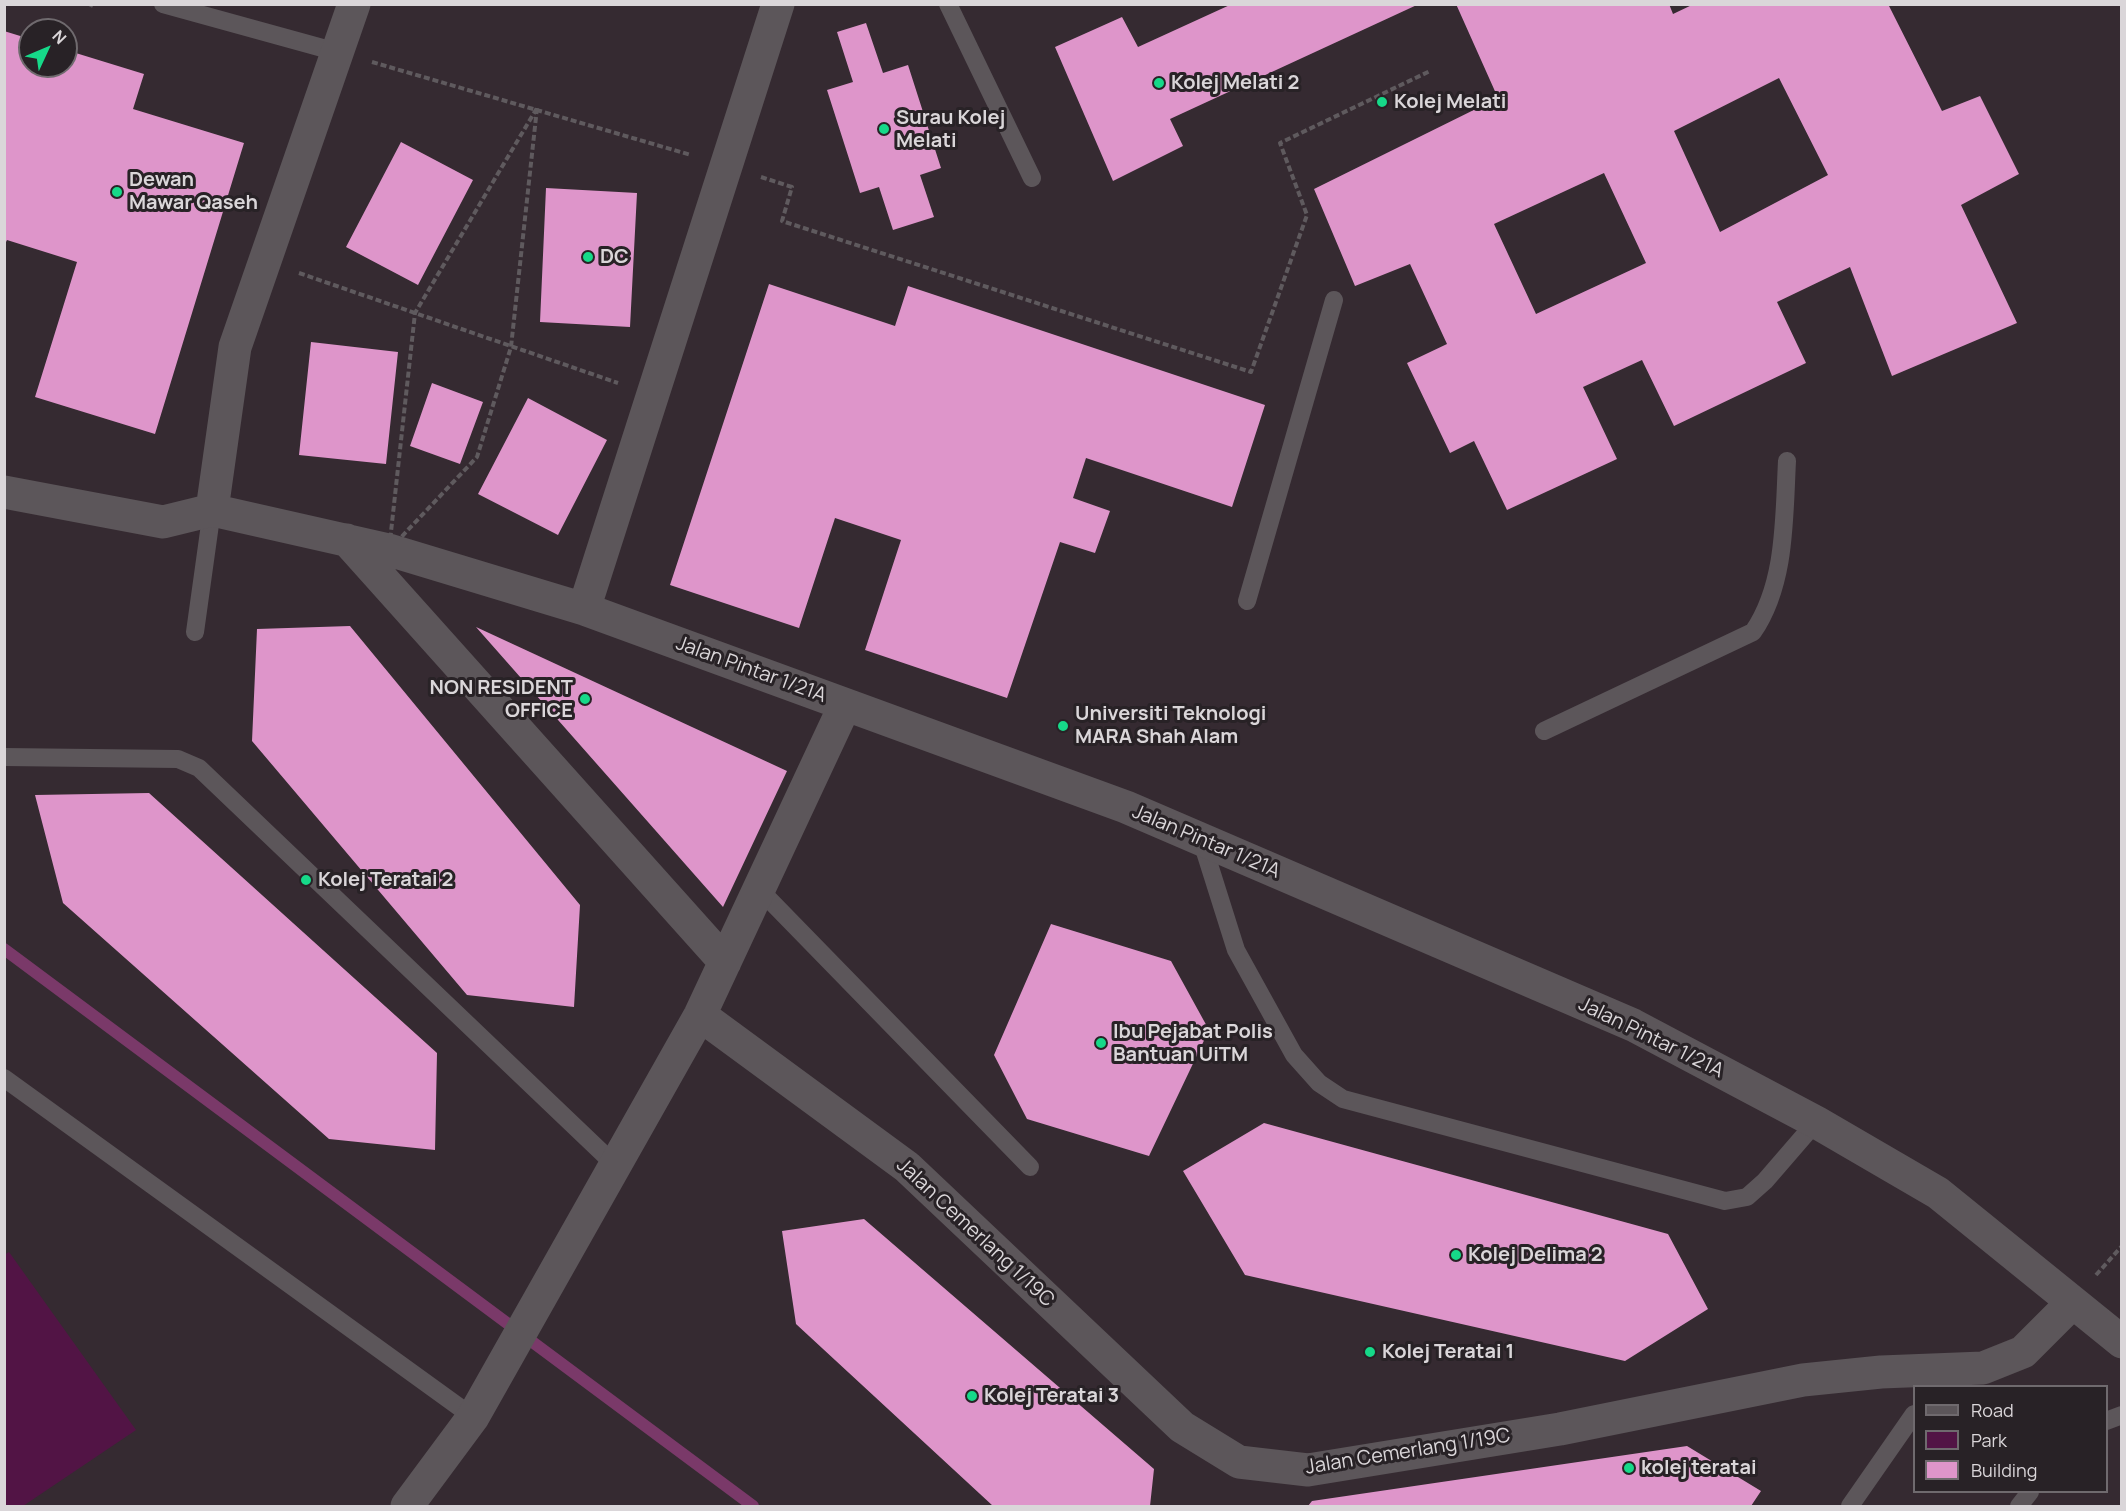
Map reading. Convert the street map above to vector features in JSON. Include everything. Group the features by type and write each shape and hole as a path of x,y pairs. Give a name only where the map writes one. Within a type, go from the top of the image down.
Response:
{"street":[{"path":"4,492 163,522 212,510 236,346 354,4"},
{"path":"584,609 778,4"},
{"name":"Jalan Pintar 1/21A","path":"212,510 389,550 584,609 1126,807 1633,1025 1816,1122 1938,1193 2071,1304 2121,1342"},
{"path":"346,540 725,962"},
{"path":"407,1506 473,1417 700,1015 845,705"},
{"name":"Jalan Cemerlang 1/19C","path":"700,1015 907,1167 1182,1427 1239,1462 1308,1470 1560,1429 1803,1380 1881,1372 1939,1378 1983,1368 2023,1352 2071,1304"}],"lane":[{"path":"163,4 337,52"},
{"path":"948,4 1032,178"},
{"path":"1247,601 1334,300"},
{"path":"1544,731 1754,632 1766,614 1782,549 1787,461"},
{"path":"195,632 212,510"},
{"path":"4,757 178,759 199,768 615,1166"},
{"path":"1201,839 1236,950 1294,1055 1319,1083 1343,1099 1725,1202 1747,1197 1765,1181 1816,1122"},
{"path":"759,889 1030,1167"},
{"path":"4,1078 473,1417"},
{"path":"1850,1506 1913,1415"},
{"path":"2019,1506 2029,1493"}],"path":[{"path":"337,52 537,108 792,187 782,221 1251,372 1307,215 1280,143 1430,71"},
{"path":"389,550 415,313 537,108"},
{"path":"389,550 477,457 511,347 537,108"},
{"path":"265,261 653,395"}],"shaded area":[{"name":"Universiti Teknologi MARA Shah Alam","path":"5,5 2121,5 2121,1506 5,1506"}],"green space":[{"path":"9,1252 136,1430 23,1506 5,1506 4,1255"}],"building":[{"name":"Kolej Melati 2","path":"1232,4 1419,4 1170,119 1183,146 1113,181 1055,47 1122,17 1138,47"},
{"name":"Kolej Melati","path":"1456,4 1669,4 1673,14 1694,4 1888,4 1942,111 1980,96 2019,174 1961,205 2017,323 1892,376 1850,267 1777,302 1806,363 1674,426 1642,360 1583,387 1617,459 1507,510 1474,441 1450,453 1407,363 1447,344 1410,264 1355,286 1314,189 1498,98","holes":["1779,78 1828,175 1720,232 1674,131","1604,173 1646,263 1536,314 1494,224"]},
{"name":"Surau Kolej Melati","path":"866,23 883,73 908,65 941,168 920,175 934,217 893,230 879,187 860,193 827,90 853,82 837,32"},
{"name":"Dewan Mawar Qaseh","path":"4,31 18,35 18,78 78,78 78,54 144,74 133,109 244,143 155,434 35,397 77,262 7,240 4,246"},
{"path":"401,142 473,180 418,285 346,247"},
{"name":"DC","path":"546,188 637,193 630,327 540,322"},
{"path":"769,284 895,326 908,286 1265,405 1232,507 1086,458 1073,498 1110,511 1095,553 1060,542 1007,698 865,650 901,540 835,518 799,628 670,585"},
{"path":"311,342 398,352 386,464 299,455"},
{"path":"432,383 483,402 460,464 410,446"},
{"path":"528,398 607,440 558,535 478,494"},
{"name":"Kolej Teratai 2","path":"350,626 580,905 574,1007 467,995 252,741 257,629"},
{"name":"NON RESIDENT OFFICE","path":"476,627 787,771 723,907"},
{"path":"149,793 437,1053 435,1150 329,1139 63,903 35,795"},
{"name":"Ibu Pejabat Polis Bantuan UiTM","path":"1051,924 1171,961 1209,1030 1149,1156 1027,1119 994,1055"},
{"name":"Kolej Delima 2","path":"1264,1123 1668,1234 1708,1309 1625,1361 1245,1275 1183,1171"},
{"name":"Kolej Teratai 3","path":"864,1219 1154,1469 1150,1506 993,1506 796,1324 782,1231"},
{"name":"kolej teratai","path":"1687,1446 1761,1491 1751,1506 1308,1506 1312,1501"}],"waterway":[{"path":"4,949 753,1506"}],"place":[{"name":"Kolej Melati 2","path":"1159,83"},
{"name":"Kolej Melati","path":"1382,102"},
{"name":"Surau Kolej Melati","path":"884,129"},
{"name":"Dewan Mawar Qaseh","path":"117,192"},
{"name":"DC","path":"588,257"},
{"name":"NON RESIDENT OFFICE","path":"585,699"},
{"name":"Universiti Teknologi MARA Shah Alam","path":"1063,726"},
{"name":"Kolej Teratai 2","path":"306,880"},
{"name":"Ibu Pejabat Polis Bantuan UiTM","path":"1101,1043"},
{"name":"Kolej Delima 2","path":"1456,1255"},
{"name":"Kolej Teratai 1","path":"1370,1352"},
{"name":"Kolej Teratai 3","path":"972,1396"},
{"name":"kolej teratai","path":"1629,1468"}]}
